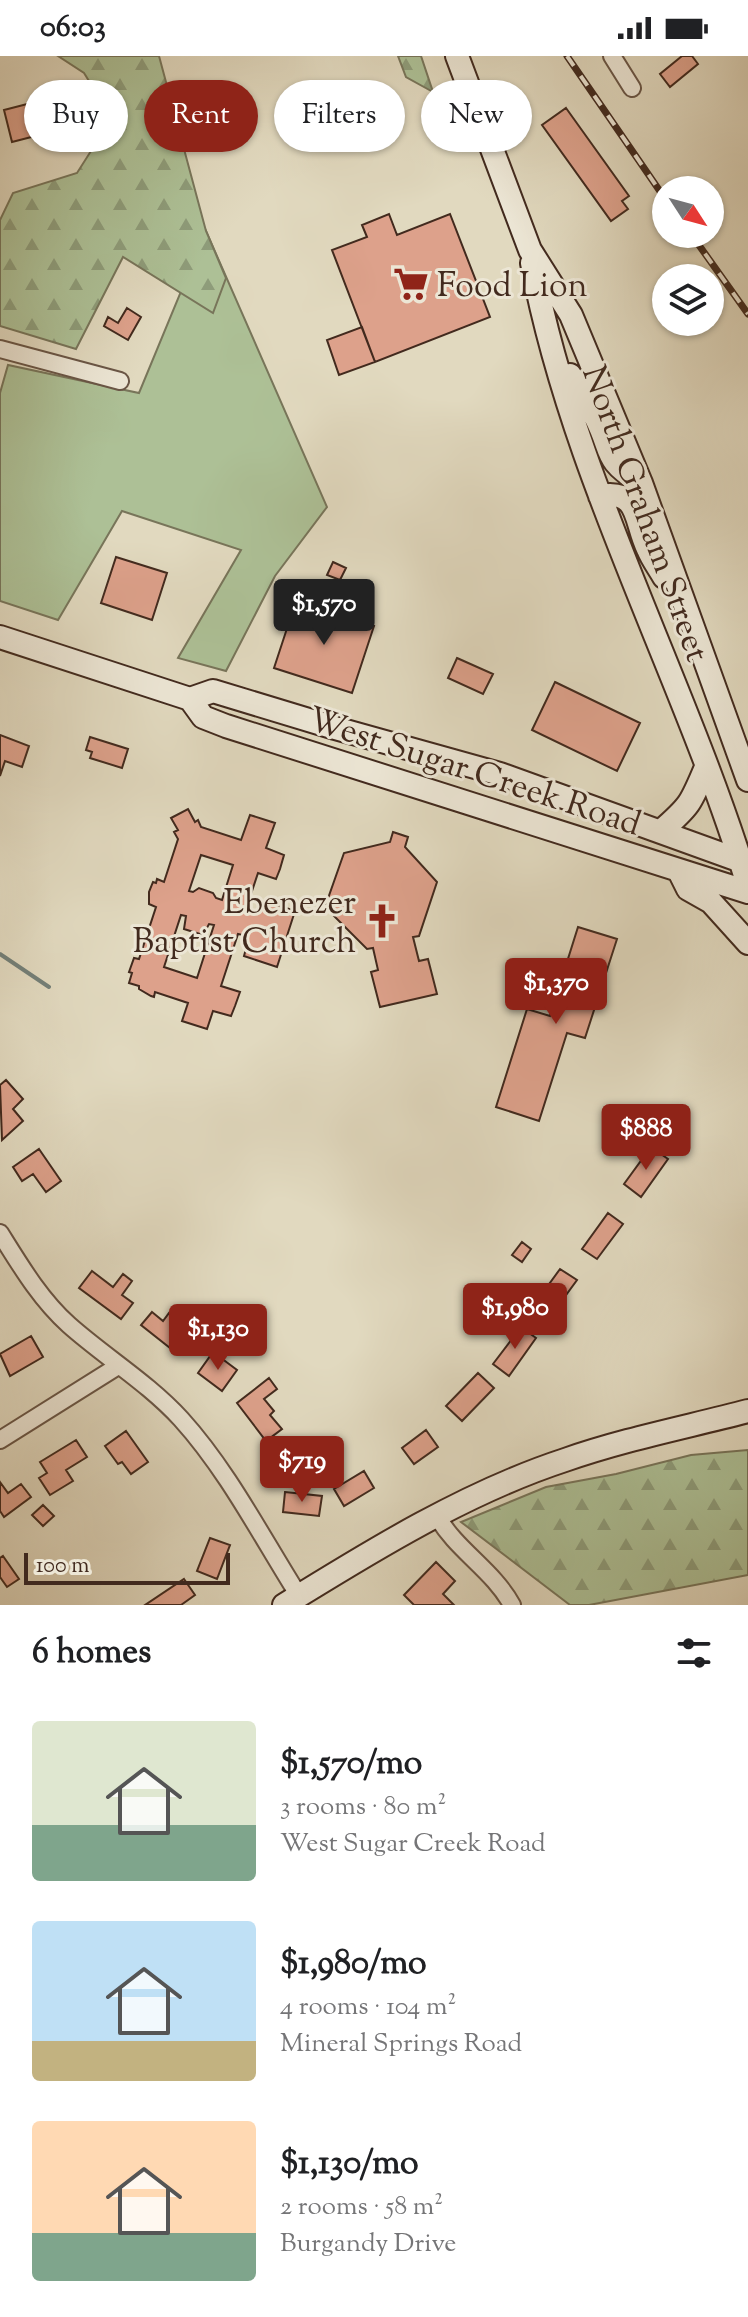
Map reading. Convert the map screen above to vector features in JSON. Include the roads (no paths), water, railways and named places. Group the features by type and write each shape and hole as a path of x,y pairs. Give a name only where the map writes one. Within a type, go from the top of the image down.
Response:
{"main road":[{"name":"North Graham Street","path":"457,56 530,250 543,321 600,496 744,861 748,885"},
{"name":"North Graham Street","path":"530,250 571,315 641,483 748,780"},
{"path":"550,343 597,418 611,458 624,472 641,483"},
{"path":"600,496 619,495 627,498 647,548 686,612"},
{"name":"West Sugar Creek Road","path":"0,637 190,699 203,717 226,726 748,892"},
{"name":"West Sugar Creek Road","path":"190,699 213,691 500,774 744,861"},
{"path":"226,726 248,715 308,729 335,728"},
{"path":"661,831 685,812 706,767"},
{"path":"679,871 688,889 711,902 748,943"},
{"path":"291,1600 437,1516 565,1459 748,1411"}],"street":[{"path":"612,56 632,88"},
{"path":"0,349 120,381"},
{"path":"0,1233 45,1301 67,1324 178,1416 195,1435 219,1467 291,1600"},
{"path":"0,1440 118,1366"},
{"path":"437,1516 453,1541 490,1576 512,1605"}],"waterway":[{"path":"0,954 49,987"}],"railway":[{"path":"567,56 652,180"},
{"path":"701,248 748,314"}],"place":[{"name":"Food Lion","path":"411,284"},
{"name":"Ebenezer Baptist Church","path":"382,921"}]}
